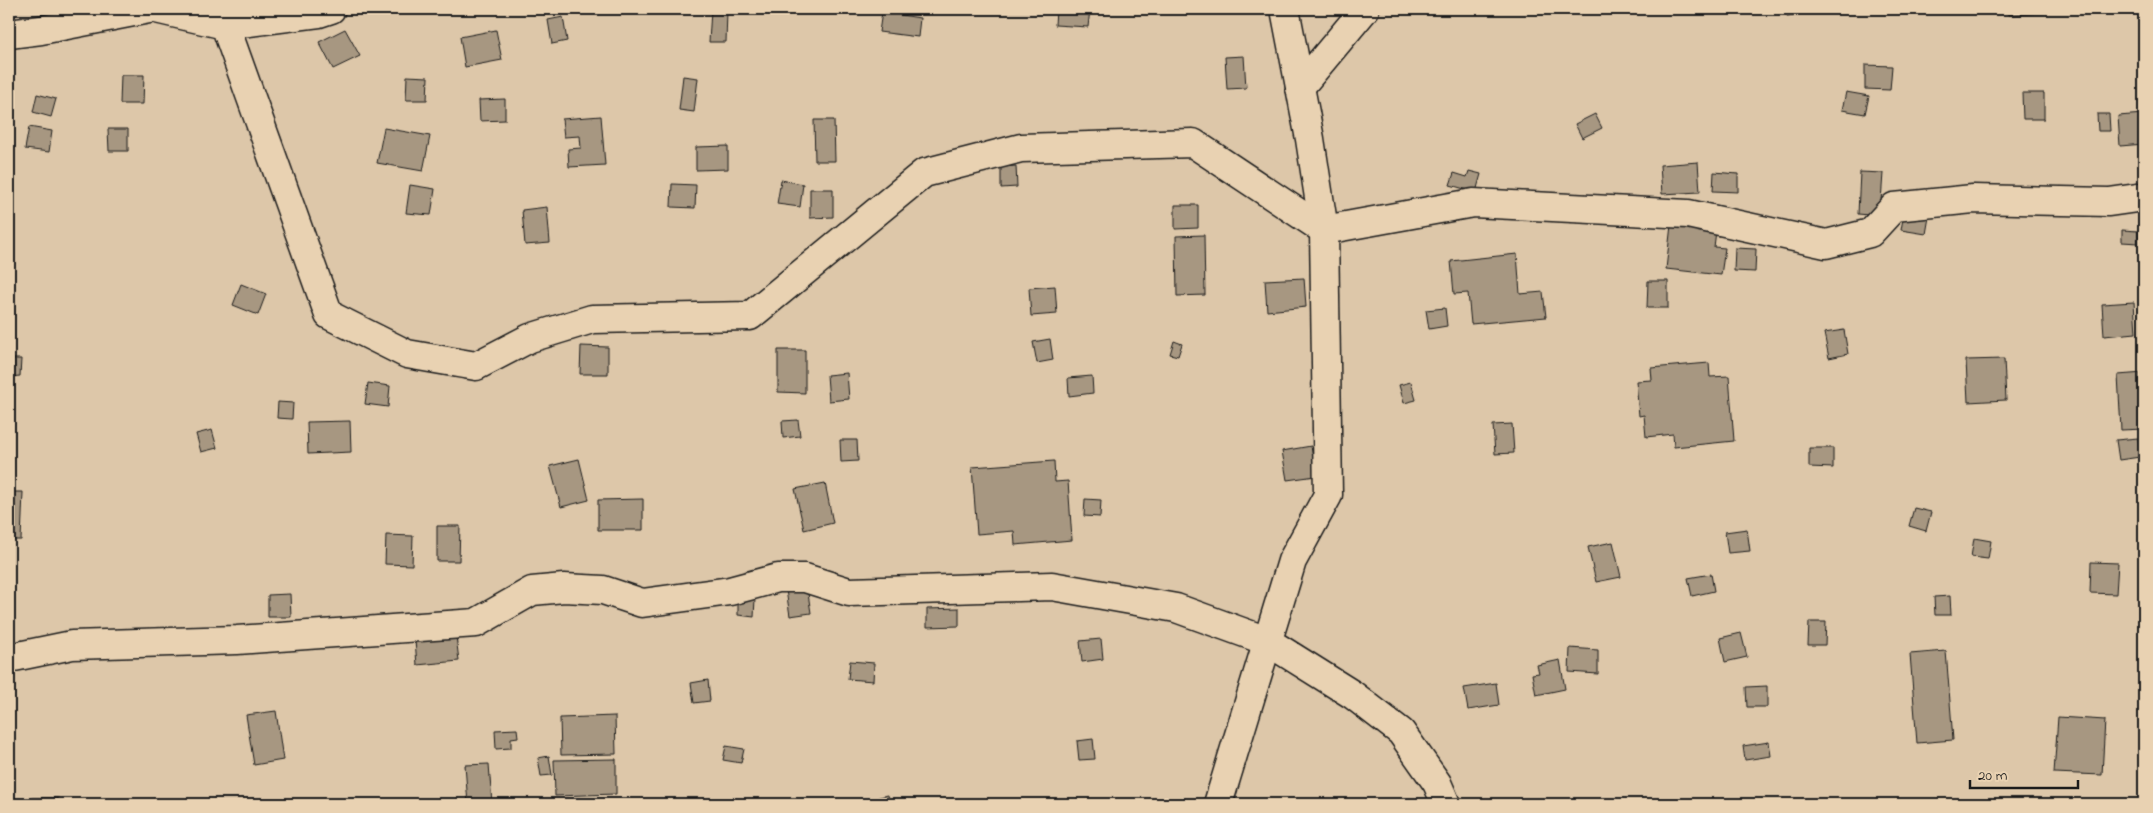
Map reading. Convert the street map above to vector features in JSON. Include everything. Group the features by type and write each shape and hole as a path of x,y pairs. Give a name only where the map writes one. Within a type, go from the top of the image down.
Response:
{"street":[{"path":"9,34 41,30 149,9"},
{"path":"156,9 225,26 319,13 331,9"},
{"path":"1218,804 1292,561 1328,495 1324,230 1285,9"},
{"path":"1300,87 1364,9"},
{"path":"225,26 330,315 407,354 476,366 530,338 592,319 750,316 924,173 1021,148 1192,143 1324,230 1473,203 1688,214 1826,244 1870,233 1894,207 1973,199 2109,202 2144,197"},
{"path":"9,658 72,645 236,640 476,623 532,591 564,588 603,590 642,603 730,591 778,578 805,578 849,592 1052,586 1176,608 1267,641 1353,695 1401,732 1437,783 1446,804"}],"building":[{"path":"1056,9 1090,9 1088,27 1055,25"},
{"path":"1786,9 1802,9 1803,14 1787,16"},
{"path":"2008,9 2045,9 2045,13 2009,15"},
{"path":"711,10 727,11 726,42 709,42"},
{"path":"882,12 920,18 918,37 879,32"},
{"path":"563,17 567,41 552,44 548,20"},
{"path":"345,29 360,56 333,69 319,42"},
{"path":"496,30 502,60 465,67 460,37"},
{"path":"1244,56 1246,88 1227,89 1225,57"},
{"path":"1865,65 1892,66 1890,90 1865,89"},
{"path":"121,75 144,75 143,104 120,104"},
{"path":"407,76 428,77 427,100 406,100"},
{"path":"683,76 698,78 694,112 679,110"},
{"path":"1846,92 1869,96 1865,114 1842,110"},
{"path":"2022,93 2044,93 2044,119 2023,119"},
{"path":"37,94 56,99 51,117 33,112"},
{"path":"505,99 505,120 480,121 479,100"},
{"path":"1595,114 1602,128 1582,138 1575,124"},
{"path":"2097,114 2109,114 2110,131 2098,131"},
{"path":"2144,114 2144,144 2120,146 2118,116"},
{"path":"601,116 605,165 569,167 568,149 581,148 580,136 564,137 562,119"},
{"path":"814,120 834,120 835,161 815,161"},
{"path":"29,127 52,131 49,152 25,149"},
{"path":"384,128 430,136 423,171 377,163"},
{"path":"108,129 128,129 128,151 109,151"},
{"path":"728,146 728,169 696,170 696,147"},
{"path":"1698,162 1700,192 1662,194 1660,165"},
{"path":"1016,166 1017,187 1001,188 1001,167"},
{"path":"1469,171 1481,174 1476,192 1450,185 1454,173 1467,177"},
{"path":"1714,172 1738,174 1738,192 1713,191"},
{"path":"1860,172 1883,173 1880,216 1858,214"},
{"path":"781,180 803,184 800,207 777,204"},
{"path":"672,184 696,185 695,208 671,207"},
{"path":"410,185 435,189 431,215 406,213"},
{"path":"810,189 833,189 833,217 810,218"},
{"path":"1175,205 1198,205 1198,228 1175,229"},
{"path":"547,207 550,243 525,245 522,210"},
{"path":"1904,213 1929,217 1926,234 1901,230"},
{"path":"1671,225 1716,231 1714,247 1725,248 1721,275 1666,269"},
{"path":"2122,230 2138,231 2138,243 2122,242"},
{"path":"1204,235 1205,295 1177,296 1176,236"},
{"path":"1735,248 1756,249 1755,272 1734,271"},
{"path":"1517,254 1520,294 1543,292 1546,317 1471,324 1468,293 1454,294 1451,261"},
{"path":"1304,278 1306,307 1267,311 1265,280"},
{"path":"1648,281 1668,281 1668,308 1647,308"},
{"path":"241,284 266,294 258,315 233,305"},
{"path":"1055,286 1057,314 1031,316 1029,288"},
{"path":"2134,302 2136,333 2104,336 2102,304"},
{"path":"1445,308 1447,326 1429,329 1426,310"},
{"path":"1844,330 1848,354 1829,358 1824,333"},
{"path":"1050,339 1053,360 1037,363 1033,342"},
{"path":"1174,341 1182,344 1178,356 1170,354"},
{"path":"581,346 608,347 608,374 580,374"},
{"path":"778,350 805,350 805,393 778,392"},
{"path":"9,359 21,359 20,376 9,377"},
{"path":"2004,359 2006,400 1968,402 1966,360"},
{"path":"1709,363 1710,377 1729,376 1734,441 1674,447 1673,434 1646,437 1644,415 1639,416 1636,381 1652,380 1651,368"},
{"path":"847,373 849,399 829,401 827,375"},
{"path":"2144,373 2144,429 2121,430 2118,375"},
{"path":"1092,376 1093,393 1069,396 1068,378"},
{"path":"1411,382 1416,400 1404,403 1399,385"},
{"path":"368,383 390,386 388,407 365,404"},
{"path":"278,402 293,403 292,419 277,418"},
{"path":"798,420 800,436 783,438 782,421"},
{"path":"350,421 351,452 308,454 307,422"},
{"path":"1512,424 1514,453 1495,454 1493,425"},
{"path":"212,430 217,448 201,452 196,434"},
{"path":"2138,438 2140,457 2119,460 2116,440"},
{"path":"840,440 857,440 858,461 841,462"},
{"path":"1311,446 1316,476 1287,480 1282,451"},
{"path":"1809,448 1833,448 1833,468 1809,467"},
{"path":"579,459 589,500 561,507 550,466"},
{"path":"1054,461 1055,482 1068,481 1072,540 1015,545 1014,531 977,534 972,467"},
{"path":"825,483 833,523 804,530 795,489"},
{"path":"9,492 23,492 21,540 9,540"},
{"path":"643,499 643,530 598,530 598,500"},
{"path":"1085,499 1101,500 1100,517 1084,516"},
{"path":"1914,508 1931,512 1926,531 1909,526"},
{"path":"437,526 460,526 459,561 437,561"},
{"path":"1747,529 1750,551 1728,553 1725,532"},
{"path":"386,535 413,536 412,565 385,564"},
{"path":"1974,538 1991,541 1988,559 1971,557"},
{"path":"1613,542 1621,577 1596,582 1588,547"},
{"path":"2091,562 2118,563 2116,594 2090,593"},
{"path":"1711,574 1714,591 1692,596 1688,578"},
{"path":"807,587 811,613 790,616 786,590"},
{"path":"290,594 291,617 268,617 268,595"},
{"path":"1950,596 1951,615 1935,615 1934,597"},
{"path":"738,598 755,599 754,617 738,615"},
{"path":"959,608 959,626 927,627 927,609"},
{"path":"1809,622 1826,622 1825,645 1808,645"},
{"path":"1741,633 1747,657 1725,662 1720,638"},
{"path":"456,636 459,661 417,665 415,640"},
{"path":"1101,639 1103,659 1082,662 1080,641"},
{"path":"1570,648 1598,650 1598,674 1569,672"},
{"path":"1946,651 1953,740 1917,743 1910,654"},
{"path":"1560,660 1565,689 1536,695 1532,674 1539,673 1537,665"},
{"path":"850,661 874,663 873,681 848,679"},
{"path":"708,680 710,701 694,703 691,683"},
{"path":"1496,683 1499,705 1468,710 1464,688"},
{"path":"1767,686 1767,707 1747,707 1746,687"},
{"path":"276,711 283,760 254,765 246,715"},
{"path":"615,716 616,754 561,755 560,718"},
{"path":"2058,717 2105,720 2102,775 2054,773"},
{"path":"517,729 518,737 511,738 511,748 496,749 495,730"},
{"path":"1093,739 1095,759 1079,760 1077,741"},
{"path":"1769,742 1771,756 1745,760 1743,746"},
{"path":"726,746 744,749 741,763 723,760"},
{"path":"549,756 552,775 541,776 538,758"},
{"path":"616,759 616,794 555,796 554,760"},
{"path":"489,764 492,804 468,804 465,765"},
{"path":"888,795 890,804 860,804 859,802"},
{"path":"32,798 58,798 58,804 32,804"},
{"path":"1059,801 1059,804 1040,804 1040,802"},
{"path":"1582,801 1583,804 1570,804"}]}
